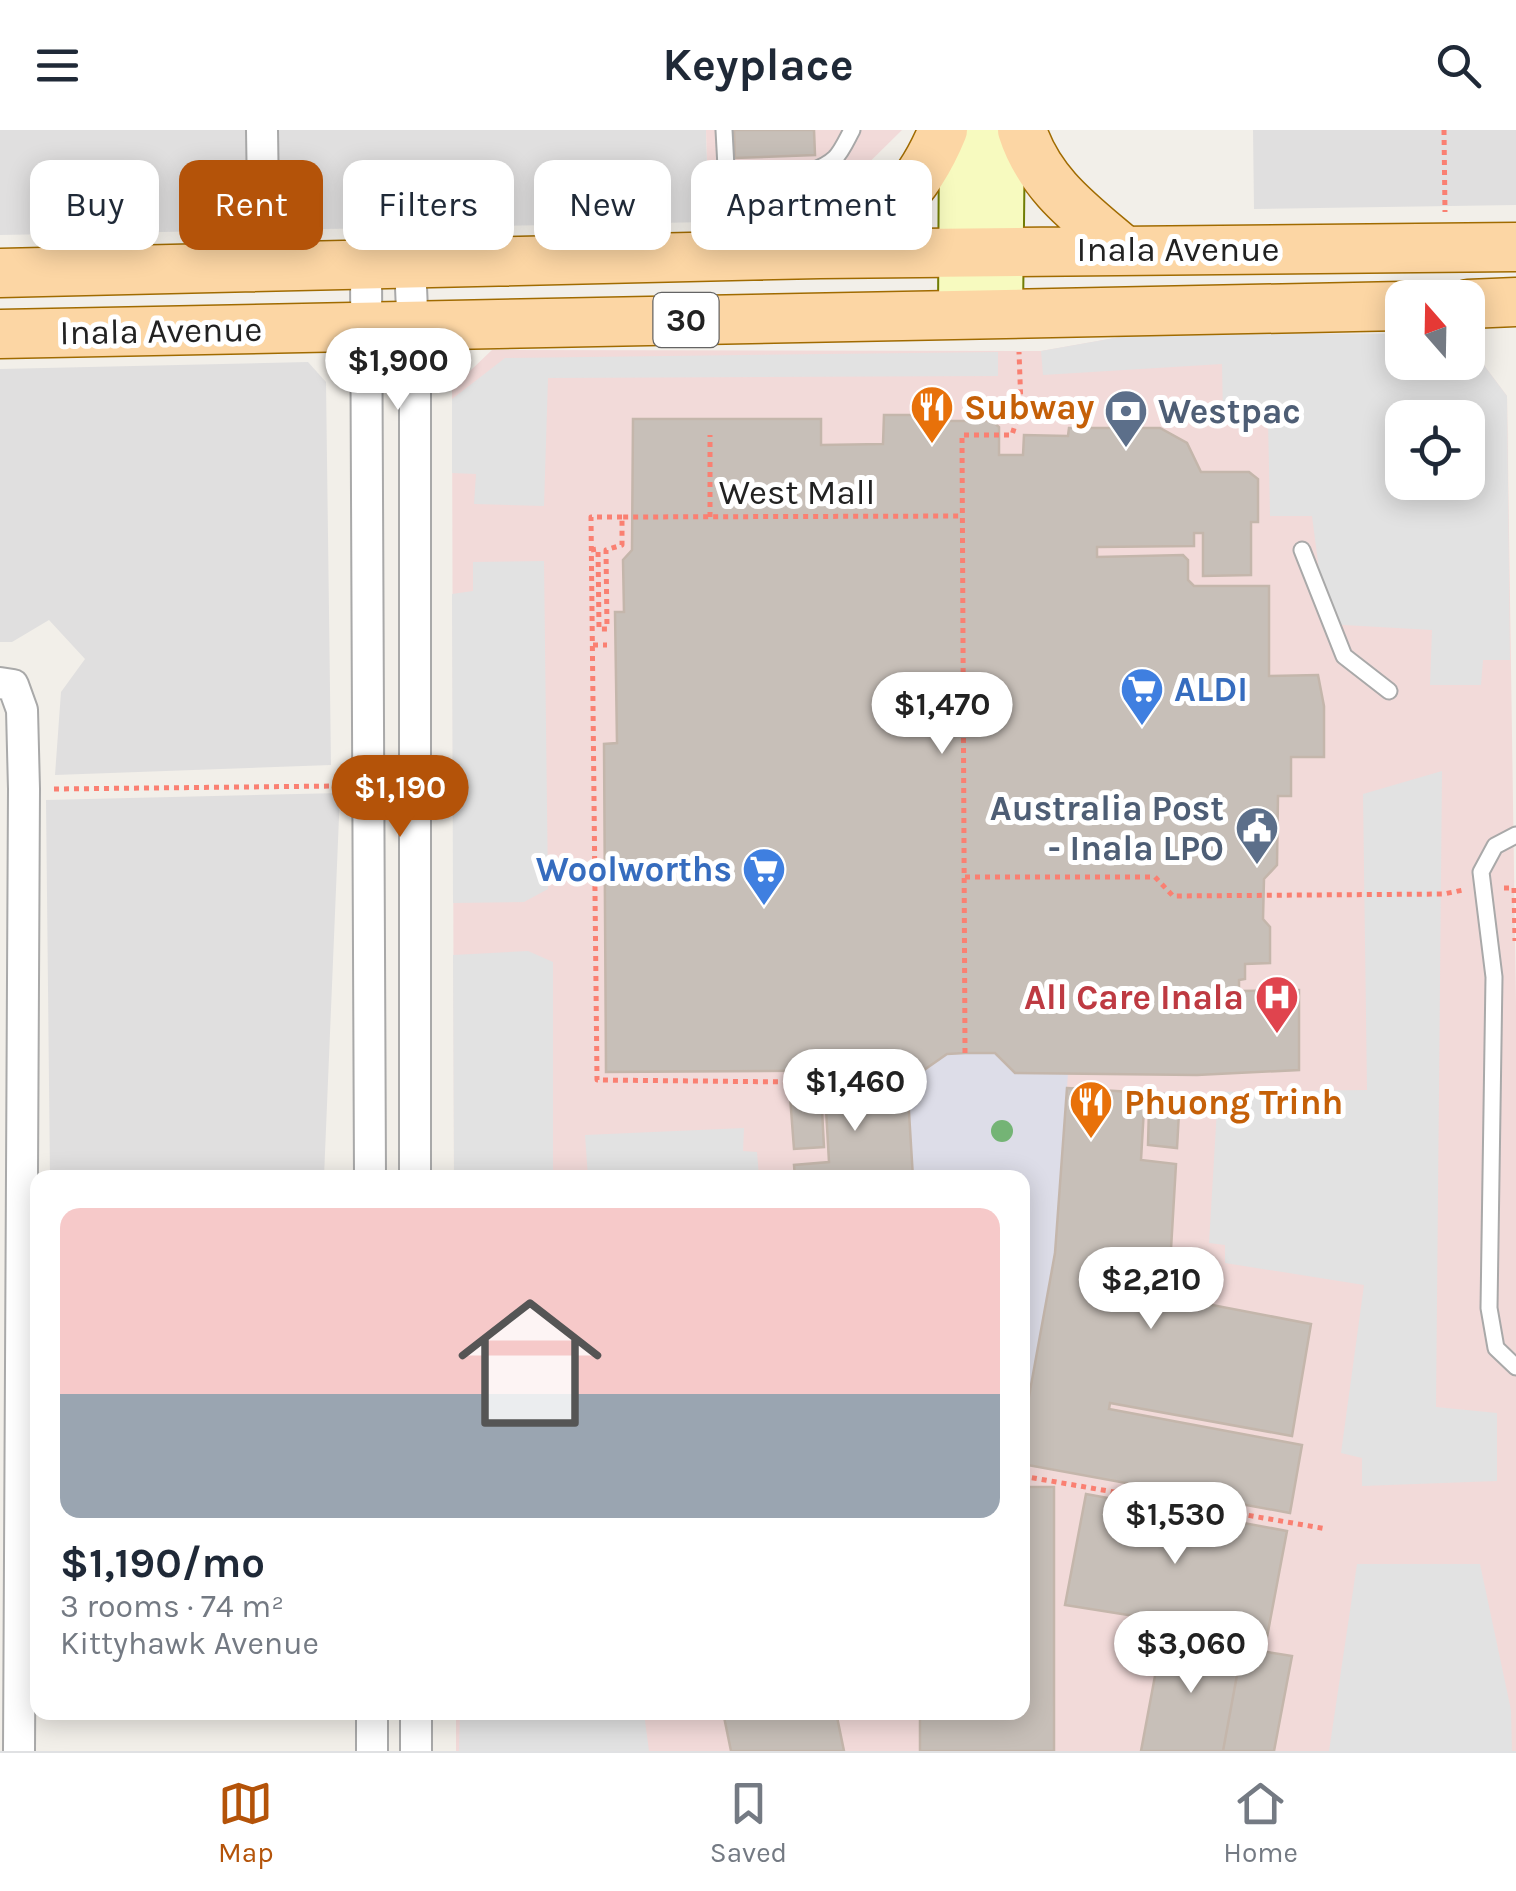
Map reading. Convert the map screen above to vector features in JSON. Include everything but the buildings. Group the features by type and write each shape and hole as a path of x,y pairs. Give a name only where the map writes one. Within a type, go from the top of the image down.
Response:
{"main road":[{"path":"820,254 867,228 906,197 943,130"},
{"path":"961,130 997,325"},
{"path":"983,251 1003,130"},
{"path":"1022,130 1047,180 1070,206 1122,248"},
{"name":"Inala Avenue","path":"0,273 1122,248 1516,246"},
{"path":"1485,303 1516,302"},
{"name":"Inala Avenue","path":"0,334 413,325 997,325 1385,307"}],"street":[{"path":"262,130 262,160"},
{"path":"388,265 413,325 415,1170"},
{"path":"370,1170 366,326 388,265"},
{"path":"0,683 13,685 22,710 24,789 30,1329 19,1751"},
{"path":"372,1720 372,1751"},
{"path":"416,1720 416,1751"}],"lane":[{"path":"724,130 726,167 742,176 814,172 837,157 852,130"},
{"path":"1302,550 1344,656 1389,692"},
{"path":"1516,834 1495,846 1486,858 1480,889 1494,977 1489,1308 1496,1348 1516,1366"}],"path":[{"path":"1444,130 1445,218"},
{"path":"966,1053 962,435 1012,434 1021,406 1018,345 997,325"},
{"path":"710,435 710,517"},
{"name":"West Mall","path":"622,517 962,516"},
{"path":"592,550 598,549 600,629 607,629 606,550 622,545 622,517 591,517 597,1080 893,1082"},
{"path":"592,646 607,645"},
{"path":"24,789 370,784"},
{"path":"965,877 1156,877 1174,896 1264,897 1514,888 1515,945"},
{"path":"1030,1477 1326,1529"}],"shaded area":[{"path":"0,130 706,130 707,160 691,160 691,222 671,223 671,160 534,160 534,225 514,226 514,160 343,160 343,229 323,229 323,160 179,160 179,232 159,232 159,160 30,160 30,234 0,235"},
{"path":"706,130 902,130 872,160 707,160"},
{"path":"1253,130 1516,130 1516,205 1254,209"},
{"path":"1143,333 1385,334 1385,380 1485,380 1485,367 1507,396 1516,1006 1516,1751 456,1751 456,1720 1030,1720 1030,1170 454,1170 452,388 492,350 1041,351"},
{"path":"1143,333 1385,334 1385,380 1485,380 1485,367 1507,396 1510,660 1483,660 1481,685 1430,685 1432,630 1326,624 1312,516 1270,516 1268,419 1223,417 1222,364 1043,375 1041,351"},
{"path":"998,352 998,376 548,378 544,506 474,504 476,474 452,473 452,399 505,358"},
{"path":"308,362 326,382 331,765 55,775 61,692 85,659 49,620 12,642 0,642 0,369"},
{"path":"544,561 548,889 524,902 453,903 452,594 473,591 473,562"},
{"path":"1442,771 1436,1407 1497,1413 1497,1481 1362,1486 1362,1458 1341,1453 1364,1285 1225,1263 1225,1245 1209,1243 1218,1092 1367,1090 1363,794"},
{"path":"340,793 324,1170 50,1170 46,800"},
{"path":"528,951 553,962 553,1170 454,1170 453,955"},
{"path":"995,1053 1015,1073 1068,1073 1055,1253 1030,1395 1030,1170 913,1170 908,1096 924,1070 947,1054"},
{"path":"744,1128 743,1151 757,1152 758,1170 588,1170 585,1135"},
{"path":"1357,1564 1480,1564 1511,1710 1512,1751 1329,1751"},
{"path":"460,1720 645,1720 649,1751 459,1751"}],"place":[{"name":"Subway","path":"932,445"},
{"name":"Westpac","path":"1126,449"},
{"name":"ALDI","path":"1142,727"},
{"name":"Australia Post - Inala LPO","path":"1257,866"},
{"name":"Woolworths","path":"764,907"},
{"name":"All Care Inala","path":"1277,1035"},
{"name":"Phuong Trinh","path":"1091,1140"}]}
